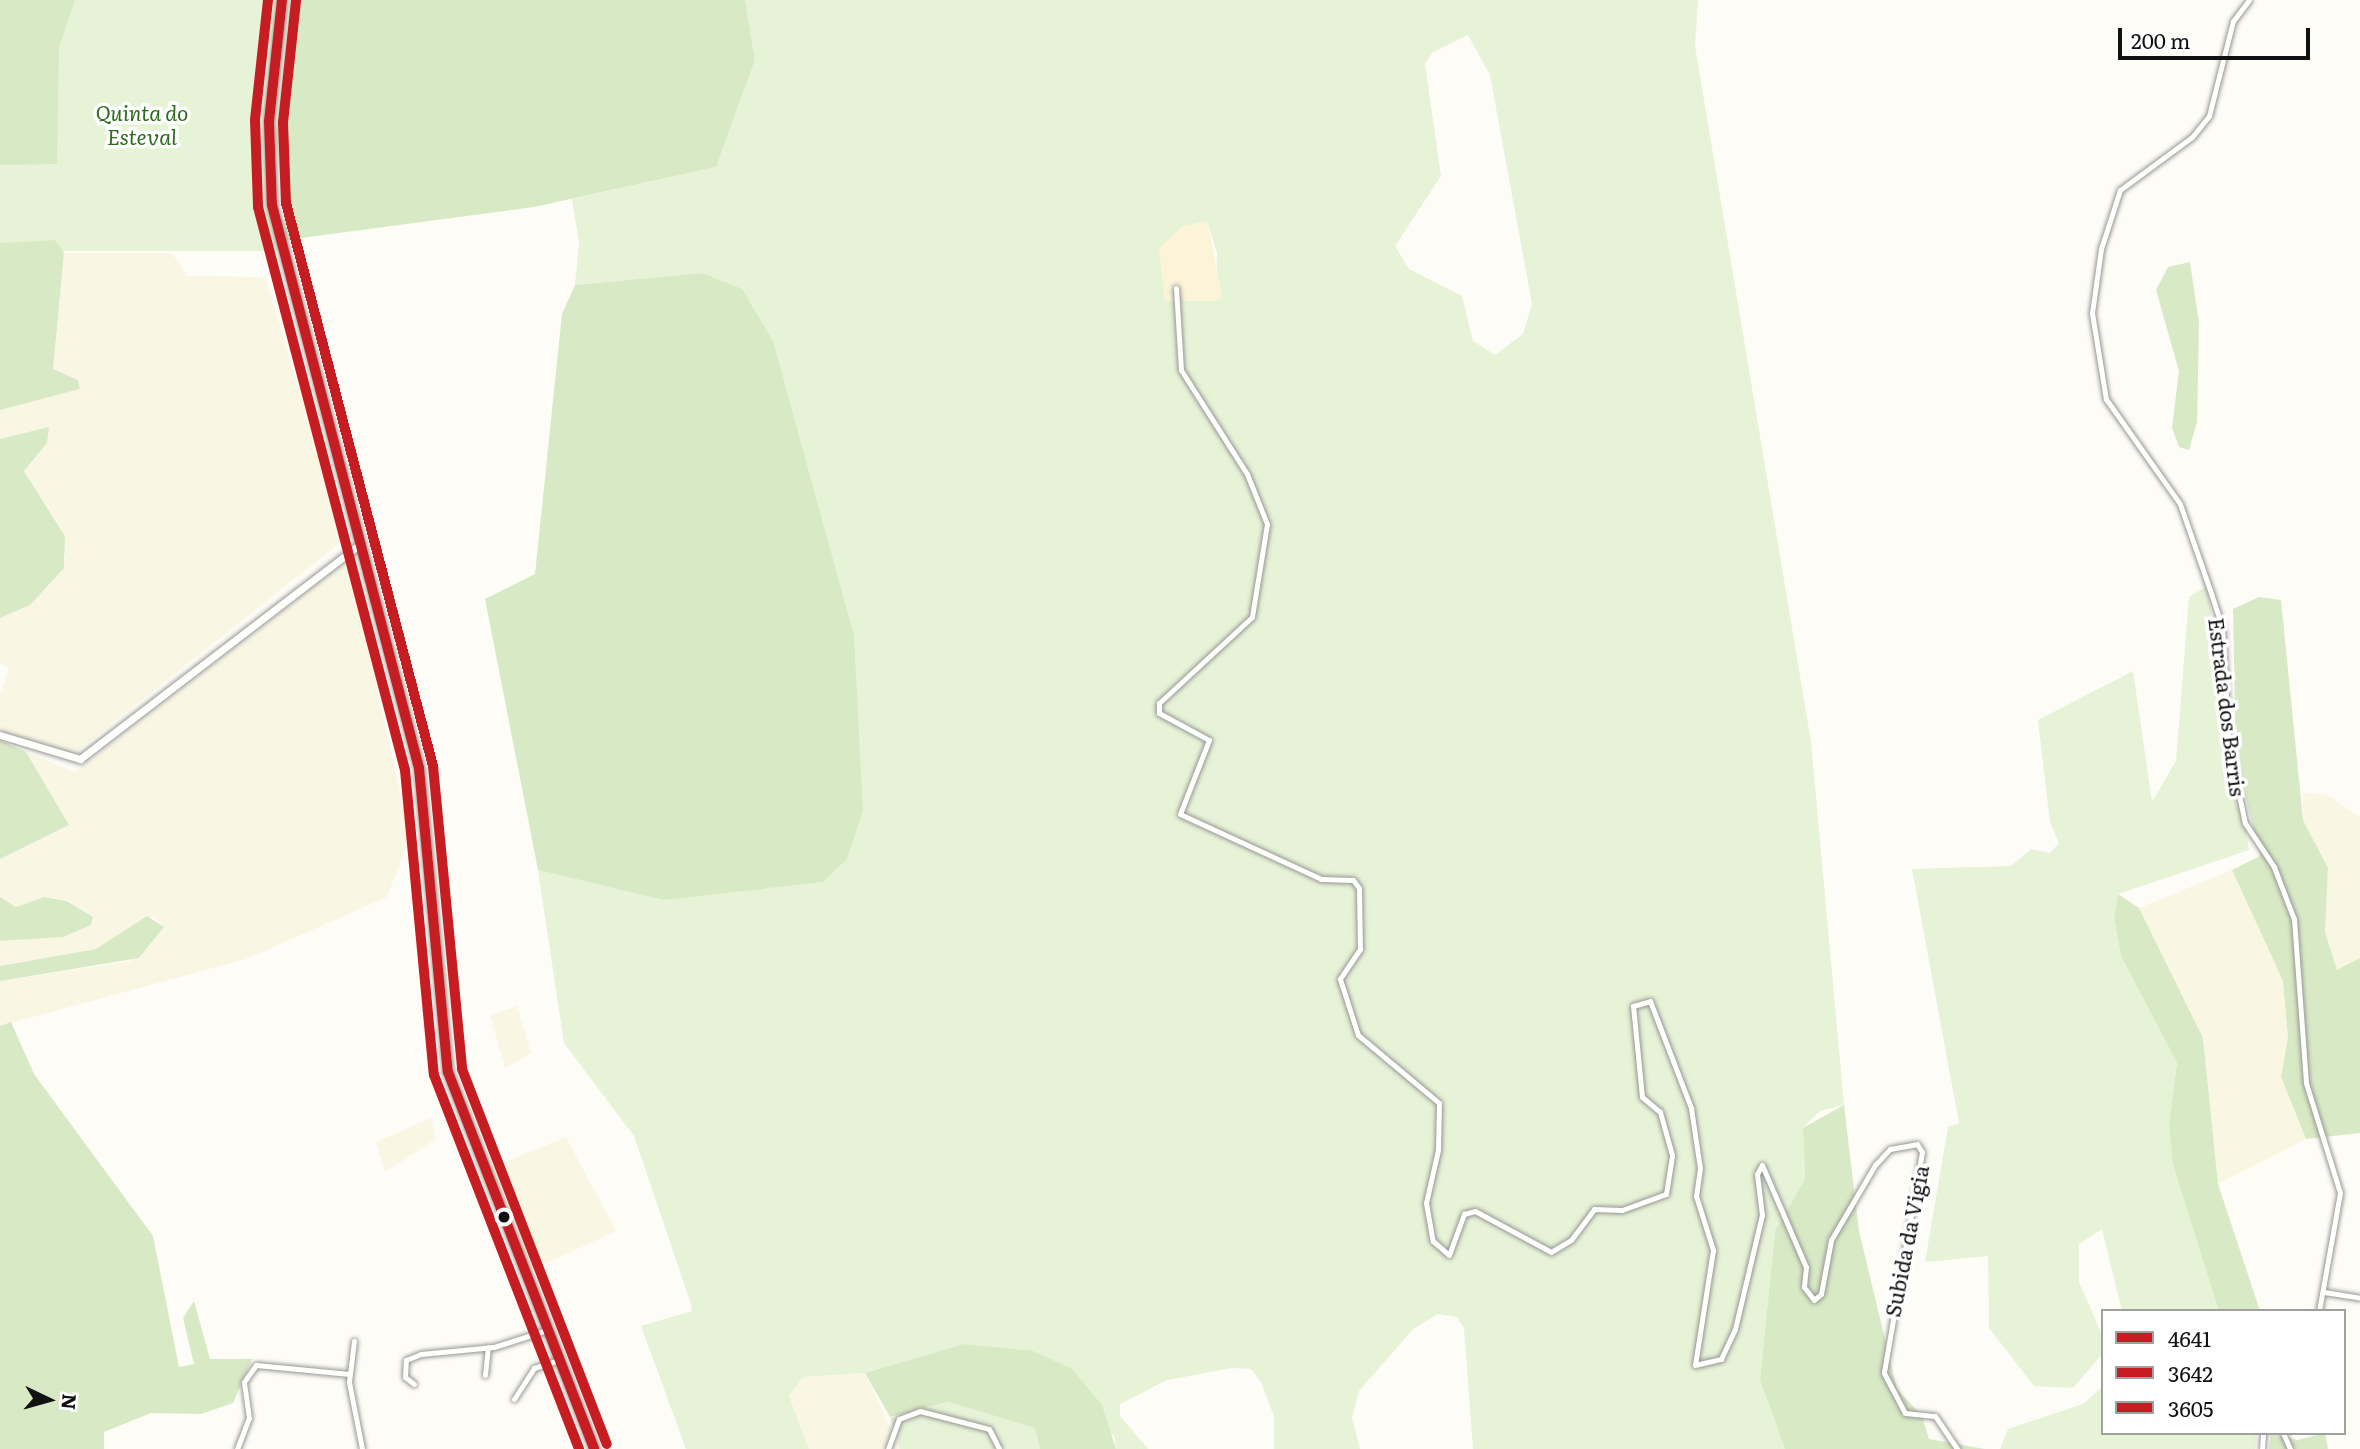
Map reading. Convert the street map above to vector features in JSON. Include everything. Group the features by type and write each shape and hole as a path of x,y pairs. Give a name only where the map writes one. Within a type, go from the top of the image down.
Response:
{"main road":[{"path":"282,0 269,175 280,244 427,810 448,1072 594,1449"}],"street":[{"name":"Estrada dos Barris","path":"2249,0 2233,21 2209,116 2192,137 2120,190 2101,248 2092,313 2106,399 2180,504 2208,582 2222,628 2229,748 2245,823 2284,886 2294,919 2306,1083 2340,1193 2320,1309"},
{"name":"Subida da Vigia","path":"1175,288 1181,370 1247,474 1267,524 1252,617 1159,703 1159,712 1209,740 1180,814 1321,879 1353,880 1359,888 1360,949 1340,979 1358,1035 1439,1103 1438,1150 1426,1203 1433,1241 1449,1255 1464,1214 1475,1211 1551,1252 1571,1240 1594,1209 1622,1210 1666,1194 1672,1155 1660,1112 1642,1097 1633,1006 1650,1001 1696,1127 1696,1196 1713,1250 1695,1365 1721,1359 1735,1329 1762,1215 1757,1174 1762,1165 1806,1267 1804,1287 1814,1300 1821,1294 1831,1240 1875,1165 1890,1149 1917,1144 1922,1152 1884,1373 1905,1413 1934,1416 1957,1449"},
{"path":"0,735 79,759 360,544"},
{"path":"2324,1292 2360,1298"},
{"path":"414,1384 405,1377 406,1360 488,1347 547,1330"},
{"path":"354,1341 350,1374 362,1449"},
{"path":"485,1375 488,1347"},
{"path":"514,1399 534,1368 558,1360"},
{"path":"237,1449 249,1418 244,1382 256,1365 350,1374"},
{"path":"888,1449 899,1419 920,1411 989,1429 999,1449"}],"shaded area":[{"path":"64,253 172,253 187,276 265,277 345,539 71,756 0,731 0,696 9,667 0,664 0,618 30,605 66,560 62,529 24,471 49,428 0,439 0,410 80,389 78,380 53,369"},
{"path":"345,563 350,564 410,837 387,897 246,959 0,1026 0,981 131,961 164,927 154,917 96,949 0,966 0,941 63,937 93,917 67,900 44,897 16,907 0,897 0,859 69,825 26,752 75,772"},
{"path":"2303,793 2328,795 2360,817 2360,958 2337,971 2325,932 2328,868 2303,820"},
{"path":"2232,870 2283,981 2288,1038 2281,1077 2306,1139 2218,1184 2203,1038 2139,908"},
{"path":"517,1006 531,1053 505,1068 490,1015"},
{"path":"431,1118 436,1139 385,1172 376,1142"},
{"path":"566,1137 616,1231 530,1271 487,1170"},
{"path":"865,1373 900,1449 809,1449 789,1396 803,1377"}],"green space":[{"name":"Quinta do Esteval","path":"0,0 282,0 265,171 278,251 0,251"},
{"path":"0,0 75,0 59,47 57,164 0,165"},
{"path":"290,0 745,0 755,60 716,167 534,207 286,240 276,134"},
{"path":"745,0 1698,0 1695,46 1811,742 1844,1105 1820,1111 1803,1128 1805,1179 1775,1231 1760,1380 1785,1449 1473,1449 1464,1328 1457,1317 1438,1314 1413,1329 1359,1391 1352,1418 1360,1449 1274,1449 1274,1416 1261,1382 1251,1369 1232,1368 1167,1380 1120,1404 1120,1416 1148,1449 1116,1449 1114,1435 965,1344 865,1373 803,1377 789,1396 809,1449 686,1449 641,1326 692,1311 691,1304 634,1136 564,1043 538,870 663,900 702,273 575,285 579,243 572,199 716,167 755,60","holes":["1468,35 1490,75 1532,304 1523,334 1495,355 1473,341 1462,296 1409,269 1395,246 1441,176 1425,64 1432,53","1207,221 1217,253 1216,301 1165,301 1162,272"]},
{"path":"55,240 64,253 53,369 78,380 80,389 0,410 0,243"},
{"path":"2190,262 2199,323 2197,422 2189,450 2179,447 2172,428 2179,371 2156,290 2168,267"},
{"path":"702,273 742,289 773,341 854,636 863,811 847,859 823,882 663,900 538,870 485,599 535,574 562,314 575,285"},
{"path":"49,427 47,443 24,471 65,536 64,568 30,605 0,618 0,439"},
{"path":"2207,586 2249,850 2118,894 2114,918 2121,956 2177,1063 2169,1125 2218,1309 2122,1309 2102,1229 2079,1244 2079,1282 2101,1332 2101,1355 2073,1388 2034,1386 1989,1328 1988,1256 1925,1262 1948,1127 1959,1123 1912,869 2011,866 2031,849 2050,853 2059,843 2050,822 2038,720 2133,671 2152,802 2176,761 2189,597"},
{"path":"2259,597 2281,600 2303,820 2328,868 2325,932 2337,970 2360,958 2360,1133 2306,1139 2281,1077 2288,1038 2283,981 2232,870 2260,856 2236,757 2233,609"},
{"path":"0,740 26,752 69,825 0,859"},
{"path":"2118,894 2139,908 2203,1038 2218,1184 2259,1309 2218,1309 2173,1164 2169,1125 2177,1063 2121,956 2114,918"},
{"path":"0,897 16,907 44,897 67,901 93,917 91,925 63,937 0,941"},
{"path":"147,916 164,927 139,958 0,981 0,966 96,949"},
{"path":"11,1022 34,1074 153,1236 179,1367 194,1364 183,1318 194,1301 210,1359 252,1359 233,1403 201,1414 151,1413 104,1432 104,1449 0,1449 0,1026"},
{"path":"1844,1105 1859,1231 1897,1389 1922,1416 1929,1439 1985,1449 1785,1449 1760,1380 1775,1231 1805,1179 1803,1128"},
{"path":"964,1344 1033,1351 1072,1369 1102,1405 1116,1449 1040,1449 1035,1428 948,1402 890,1417 865,1373"},
{"path":"2101,1388 2101,1435 2257,1435 2255,1449 2000,1449 2008,1429 2083,1404"},
{"path":"948,1402 1035,1428 1040,1449 900,1449 890,1418"},
{"path":"2271,1435 2297,1440 2325,1435 2328,1449 2269,1449"}],"sand":[{"path":"1207,221 1222,296 1216,301 1165,301 1159,248 1183,226"}],"transit line":[{"name":"3642","path":"268,0 255,120 258,207 405,770 434,1075 579,1449"},
{"name":"4641","path":"282,0 269,121 272,205 419,768 448,1072 594,1449"},
{"name":"3605","path":"296,1 283,122 286,203 433,766 462,1069 607,1444"}]}
